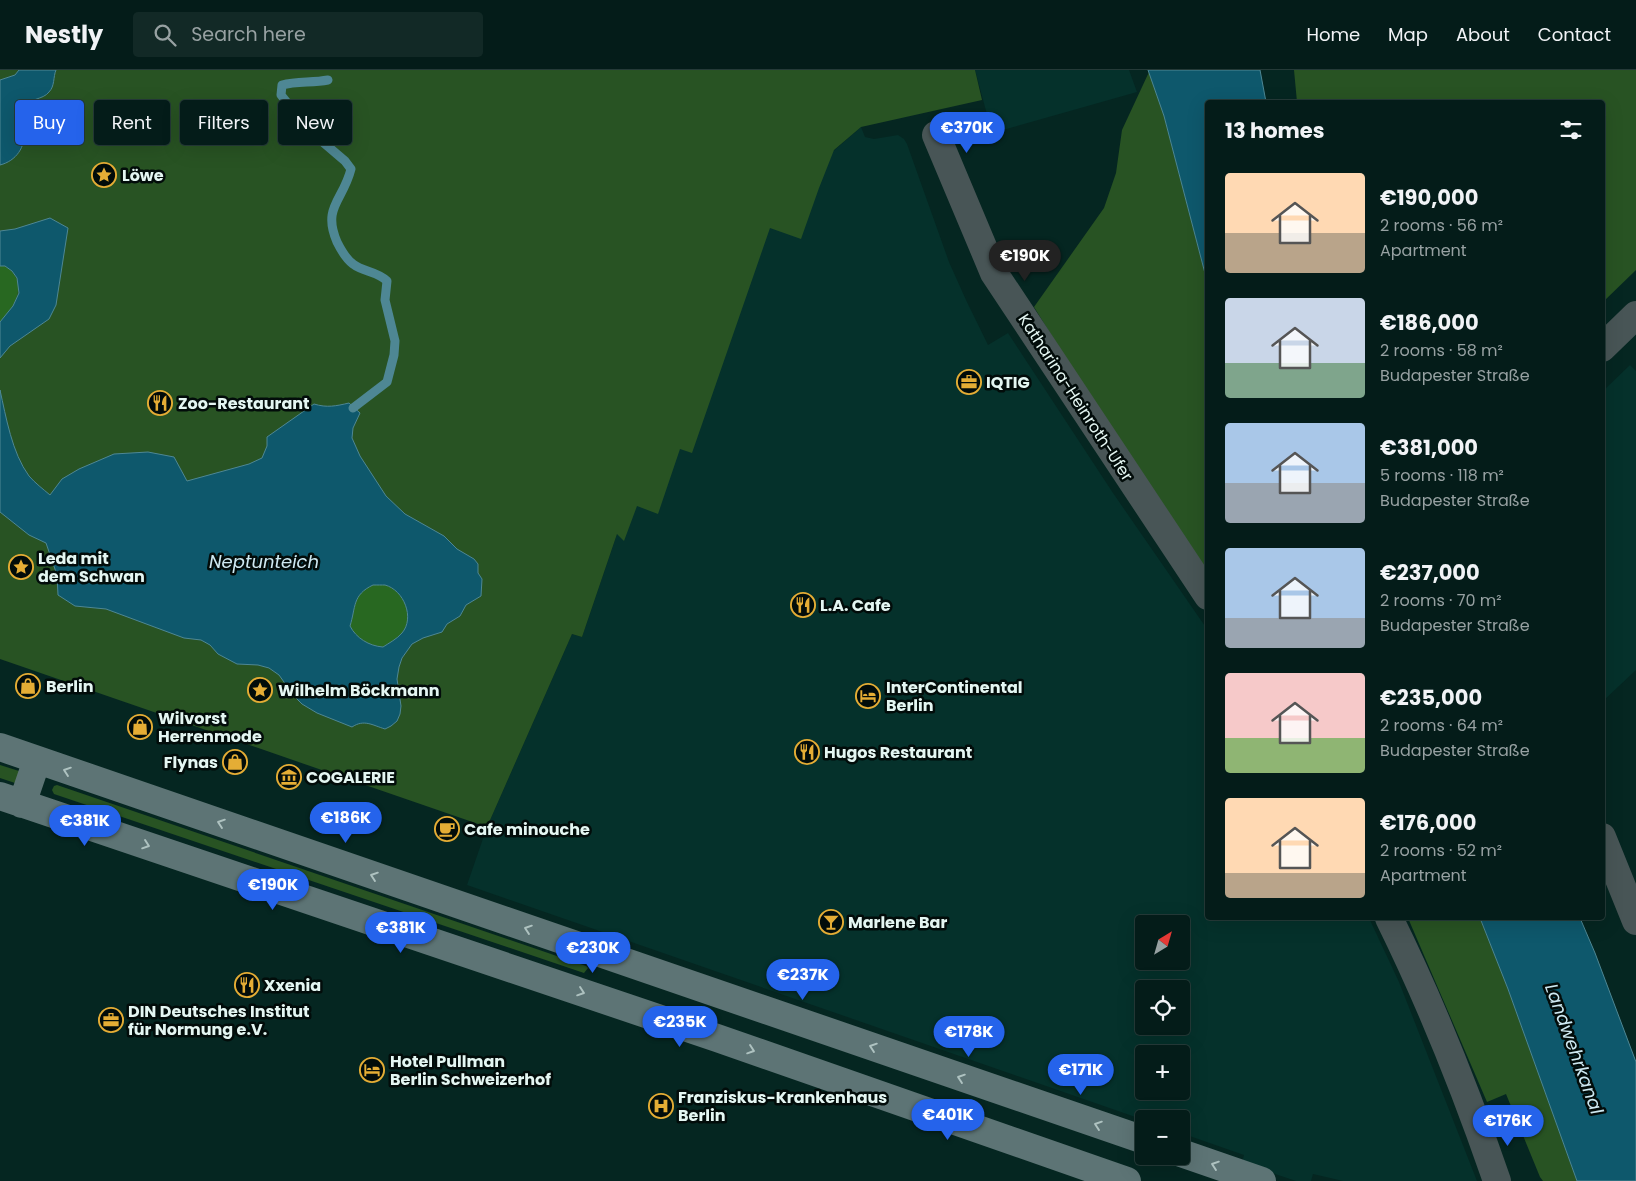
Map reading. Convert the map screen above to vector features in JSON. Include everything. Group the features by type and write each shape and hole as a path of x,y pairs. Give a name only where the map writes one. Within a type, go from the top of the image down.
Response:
{"main road":[{"path":"0,747 1135,1137"},
{"path":"36,760 11,800 607,1001 1127,1181"},
{"path":"607,1001 620,961"},
{"path":"1190,1156 1262,1181"}],"street":[{"name":"Katharina-Heinroth-Ufer","path":"936,135 994,273 1205,591"},
{"path":"1605,345 1635,318"},
{"path":"1605,844 1636,922"},
{"path":"1390,920 1410,960 1452,1058 1479,1127 1497,1181"}],"shaded area":[{"path":"975,70 1129,70 1137,92 992,133"},
{"path":"861,127 865,137 874,139 898,135 907,144 949,262 988,345 1008,333 1113,493 1205,626 1205,920 1370,920 1399,982 1477,1181 1343,1181 1313,1174 1311,1181 1296,1181 1242,1163 1244,1155 1190,1136 1190,1110 1135,1110 1135,1117 467,885 487,827 572,634 582,637 617,534 761,214"},
{"path":"1630,365 1636,371 1636,670 1605,699 1605,389"}],"green space":[{"path":"0,70 975,70 982,100 861,127 834,150 801,239 770,228 692,453 680,449 658,514 637,506 624,541 617,534 582,637 572,634 487,827 0,659"},
{"path":"1294,70 1636,70 1636,270 1605,300 1605,100 1297,100"},
{"path":"1149,72 1164,116 1205,273 1205,567 1104,420 1034,307 1104,208 1116,173 1122,130"},
{"path":"0,266 9,269 17,279 18,292 9,312 0,322"},
{"path":"373,585 385,585 392,588 398,592 406,605 408,620 406,627 402,633 383,647 364,641 350,626 357,597"},
{"path":"0,765 19,771 20,775 15,783 0,778"},
{"path":"57,785 588,968 584,973 54,794 52,790"},
{"path":"1409,920 1481,920 1508,989 1577,1181 1543,1181 1506,1094 1487,1102"}],"water":[{"path":"19,70 56,70 52,87 46,95 34,100 15,100 15,145 22,145 22,147 15,157 0,165 0,80 15,75"},
{"path":"1148,70 1260,70 1266,100 1205,100 1205,273 1164,116"},
{"path":"50,218 68,228 56,305 49,319 10,346 0,358 0,322 13,306 19,293 17,278 5,266 0,266 0,231 15,229"},
{"name":"Neptunteich","path":"0,390 10,434 18,457 29,476 50,495 62,479 79,469 114,454 148,452 174,457 187,481 249,464 262,458 267,446 267,437 314,404 332,406 349,403 360,413 353,428 352,438 360,456 386,496 405,514 444,536 457,549 474,559 478,564 478,573 482,579 481,596 466,605 460,616 447,624 442,632 412,644 402,658 397,679 401,706 397,721 385,729 364,723 352,727 317,713 302,704 279,675 269,668 258,665 237,664 218,654 210,645 201,640 184,638 106,609 75,606 58,595 57,575 46,543 29,535 0,512","holes":["373,585 385,585 392,588 398,592 406,605 408,620 406,627 402,633 383,647 364,641 350,626 358,597"]},
{"name":"Landwehrkanal","path":"1481,920 1581,920 1636,1062 1636,1181 1577,1181 1508,989"}],"waterway":[{"path":"328,80 282,85 281,95 311,132 345,161 351,169 333,212 333,230 340,248 353,264 379,275 387,281 385,300 395,341 394,355 387,382 353,408"}],"place":[{"name":"Löwe","path":"104,175"},
{"name":"IQTIG","path":"969,382"},
{"name":"Zoo-Restaurant","path":"160,403"},
{"name":"Leda mit dem Schwan","path":"21,567"},
{"name":"L.A. Cafe","path":"803,605"},
{"name":"Berlin","path":"28,686"},
{"name":"Wilhelm Böckmann","path":"260,690"},
{"name":"InterContinental Berlin","path":"868,696"},
{"name":"Wilvorst Herrenmode","path":"140,727"},
{"name":"Hugos Restaurant","path":"807,752"},
{"name":"Flynas","path":"235,762"},
{"name":"COGALERIE","path":"289,777"},
{"name":"Cafe minouche","path":"447,829"},
{"name":"Marlene Bar","path":"831,922"},
{"name":"Xxenia","path":"247,985"},
{"name":"DIN Deutsches Institut für Normung e.V.","path":"111,1020"},
{"name":"Hotel Pullman Berlin Schweizerhof","path":"372,1070"},
{"name":"Franziskus-Krankenhaus Berlin","path":"661,1106"}]}
